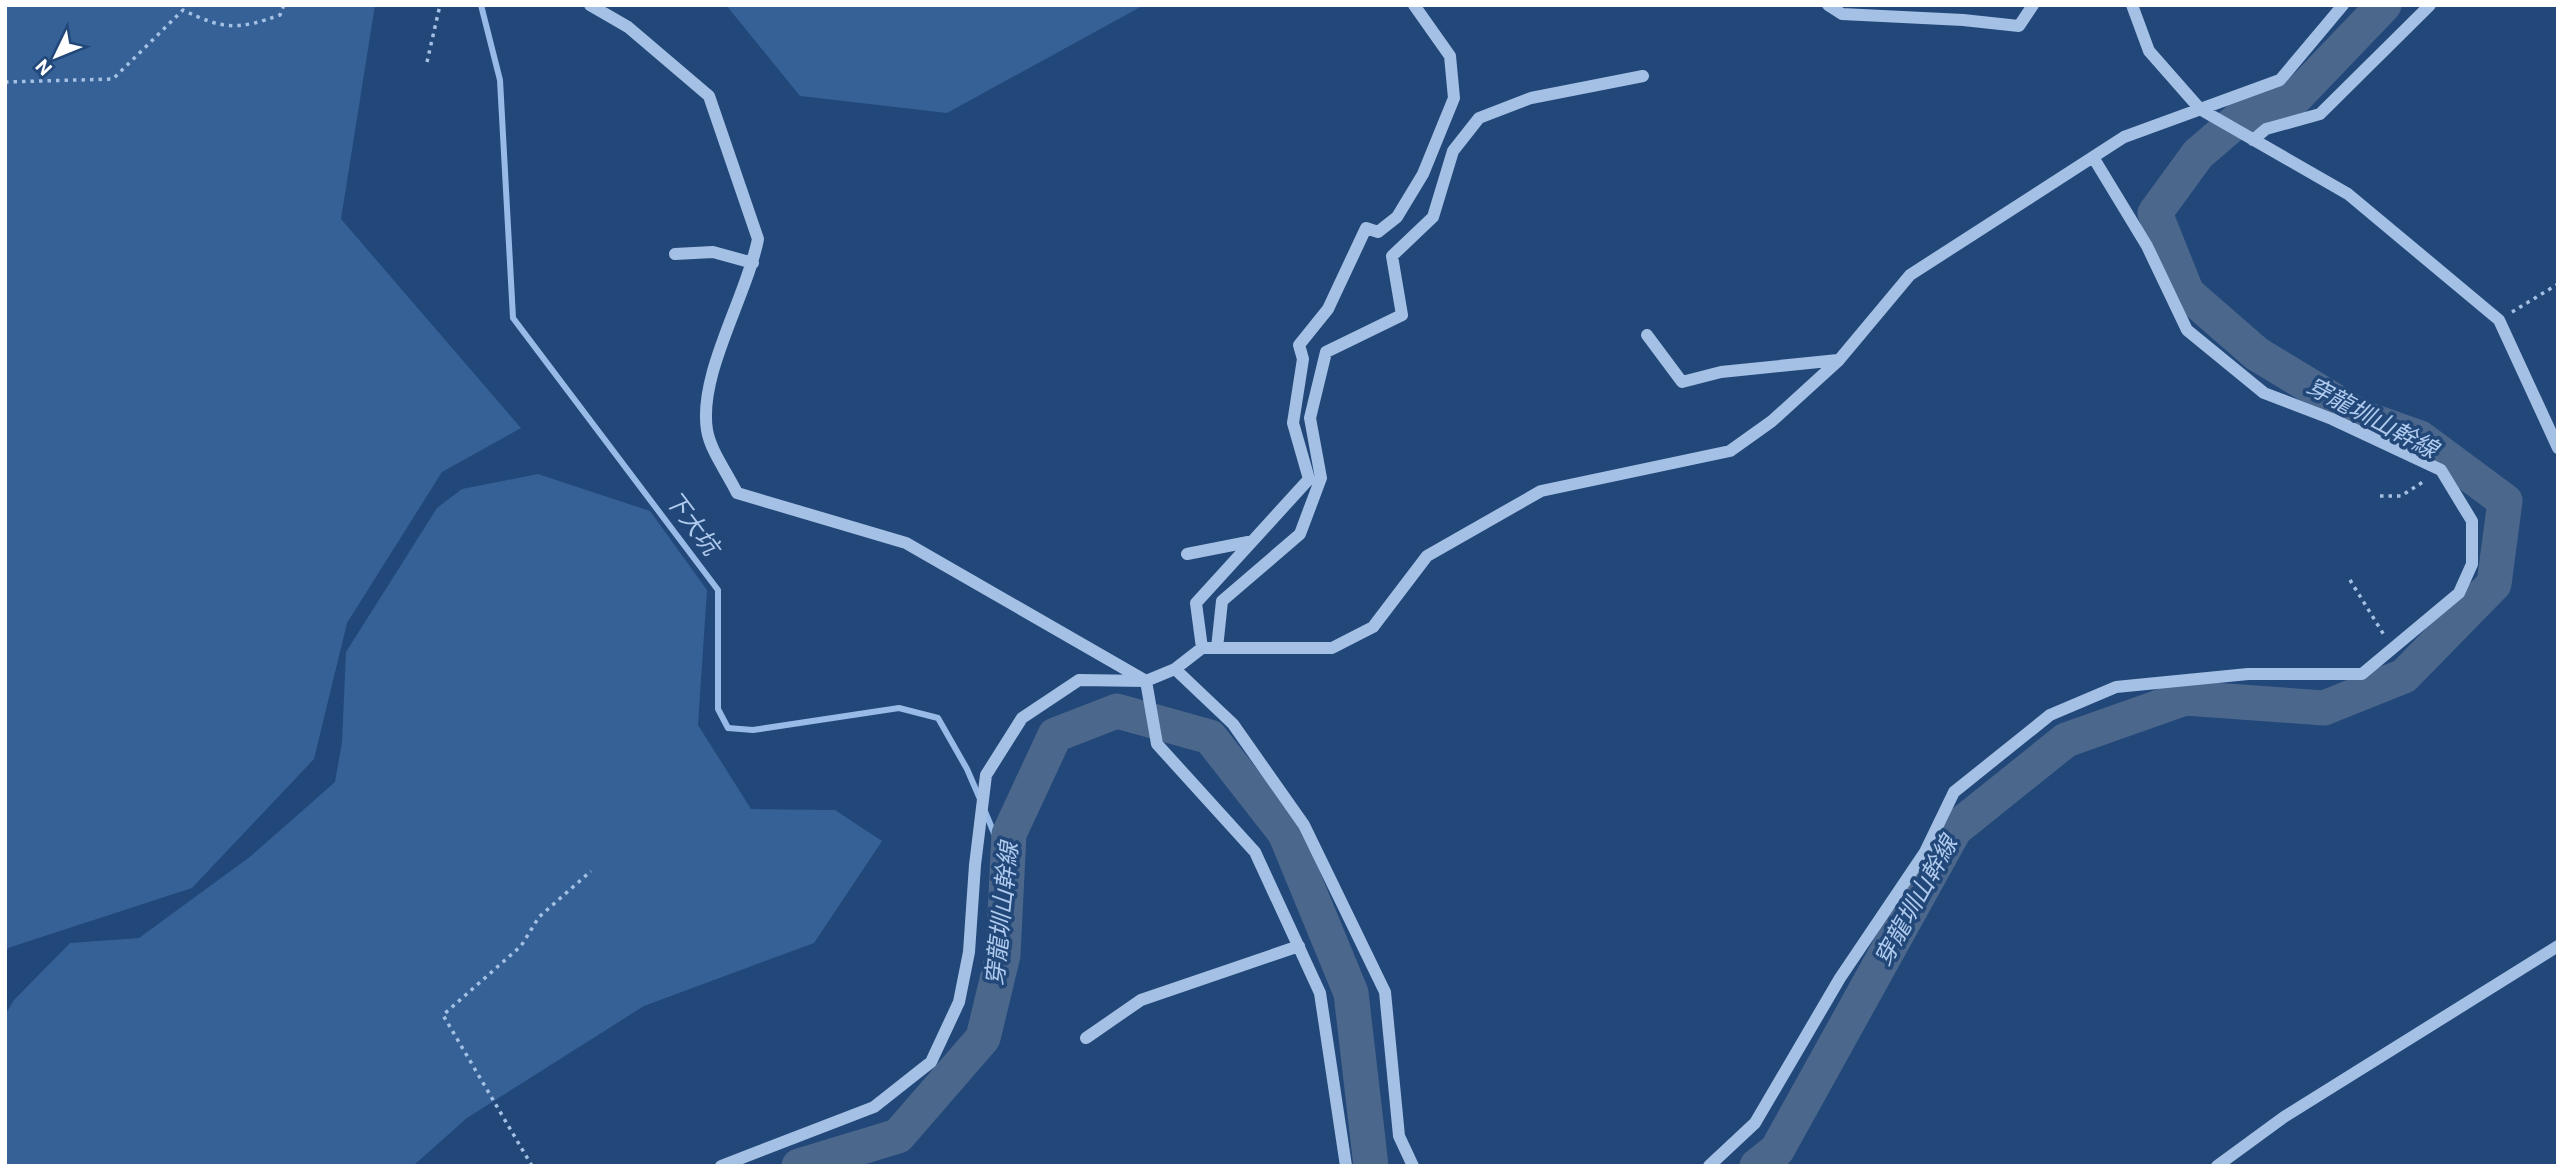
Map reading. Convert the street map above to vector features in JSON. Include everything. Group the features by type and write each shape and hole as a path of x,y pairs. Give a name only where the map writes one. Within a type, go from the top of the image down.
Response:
{"street":[{"path":"590,5 628,27 709,96 758,239 753,262 707,390 707,431 737,493 906,543 1146,681"},
{"path":"1202,648 1196,603 1309,479 1293,423 1303,359 1299,345 1328,309 1366,228 1378,232 1397,217 1423,174 1454,98 1450,56 1414,5"},
{"path":"1828,5 1842,14 1963,20 2019,26 2033,5"},
{"path":"2132,5 2149,51 2201,109 2348,194 2499,320 2558,448"},
{"path":"721,1166 874,1107 931,1062 959,1002 969,952 975,865 986,775 1021,718 1079,680 1146,681 1175,669 1202,648 1332,648 1373,626 1427,556 1541,491 1730,451 1772,421 1839,360 1910,275 2124,137 2280,79 2343,5"},
{"path":"2253,139 2266,129 2320,114 2430,5"},
{"path":"1217,648 1222,601 1300,534 1321,478 1310,418 1326,352 1402,315 1392,256 1433,217 1454,151 1479,118 1531,98 1643,76"},
{"path":"1709,1166 1755,1123 1839,978 1925,852 1954,792 2050,715 2116,687 2248,674 2362,674 2459,593 2472,564 2472,521 2441,470 2332,419 2264,393 2187,330 2147,246 2093,157"},
{"path":"675,254 713,252 753,262"},
{"path":"1647,335 1682,382 1721,372 1839,360"},
{"path":"1187,554 1237,547 1252,541"},
{"path":"1175,669 1233,724 1304,825 1385,992 1399,1136 1413,1166"},
{"path":"1146,681 1157,744 1255,852 1320,993 1346,1166"},
{"path":"1086,1038 1141,1000 1299,946"},
{"path":"2217,1166 2284,1117 2558,946"}],"path":[{"path":"5,82 113,79 183,10 215,25 250,26 280,15 284,5"},
{"path":"427,62 440,5"},
{"path":"2499,320 2558,284"},
{"path":"2380,496 2401,496 2441,470"},
{"path":"2350,580 2392,649"},
{"path":"533,1166 443,1015 521,946 539,917 591,871"}],"shaded area":[{"path":"5,5 375,5 341,219 521,428 442,472 347,623 314,759 192,888 8,948 5,955"},
{"path":"726,5 1144,5 947,113 800,96"},
{"path":"538,474 650,511 707,590 698,725 751,809 835,810 882,841 814,943 644,1006 467,1118 413,1166 5,1166 5,1015 14,1000 70,943 139,938 251,856 335,782 342,742 346,652 437,508 462,489"}],"waterway":[{"name":"下大坑","path":"481,5 500,80 513,318 718,590 718,709 728,728 753,730 899,708 938,718 967,769 980,799"},
{"name":"穿龍圳山幹線","path":"1757,1166 1777,1150 1955,829 2066,740 2185,698 2324,708 2404,676 2494,584 2505,501 2420,438 2361,417 2257,354 2187,293 2155,213 2198,154 2240,118 2294,99 2384,5"},
{"name":"穿龍圳山幹線","path":"799,1166 898,1136 983,1038 1003,955 1009,834 1055,735 1117,711 1210,737 1285,833 1351,993 1371,1166"},
{"name":"下大坑","path":"984,809 1008,867"}]}
